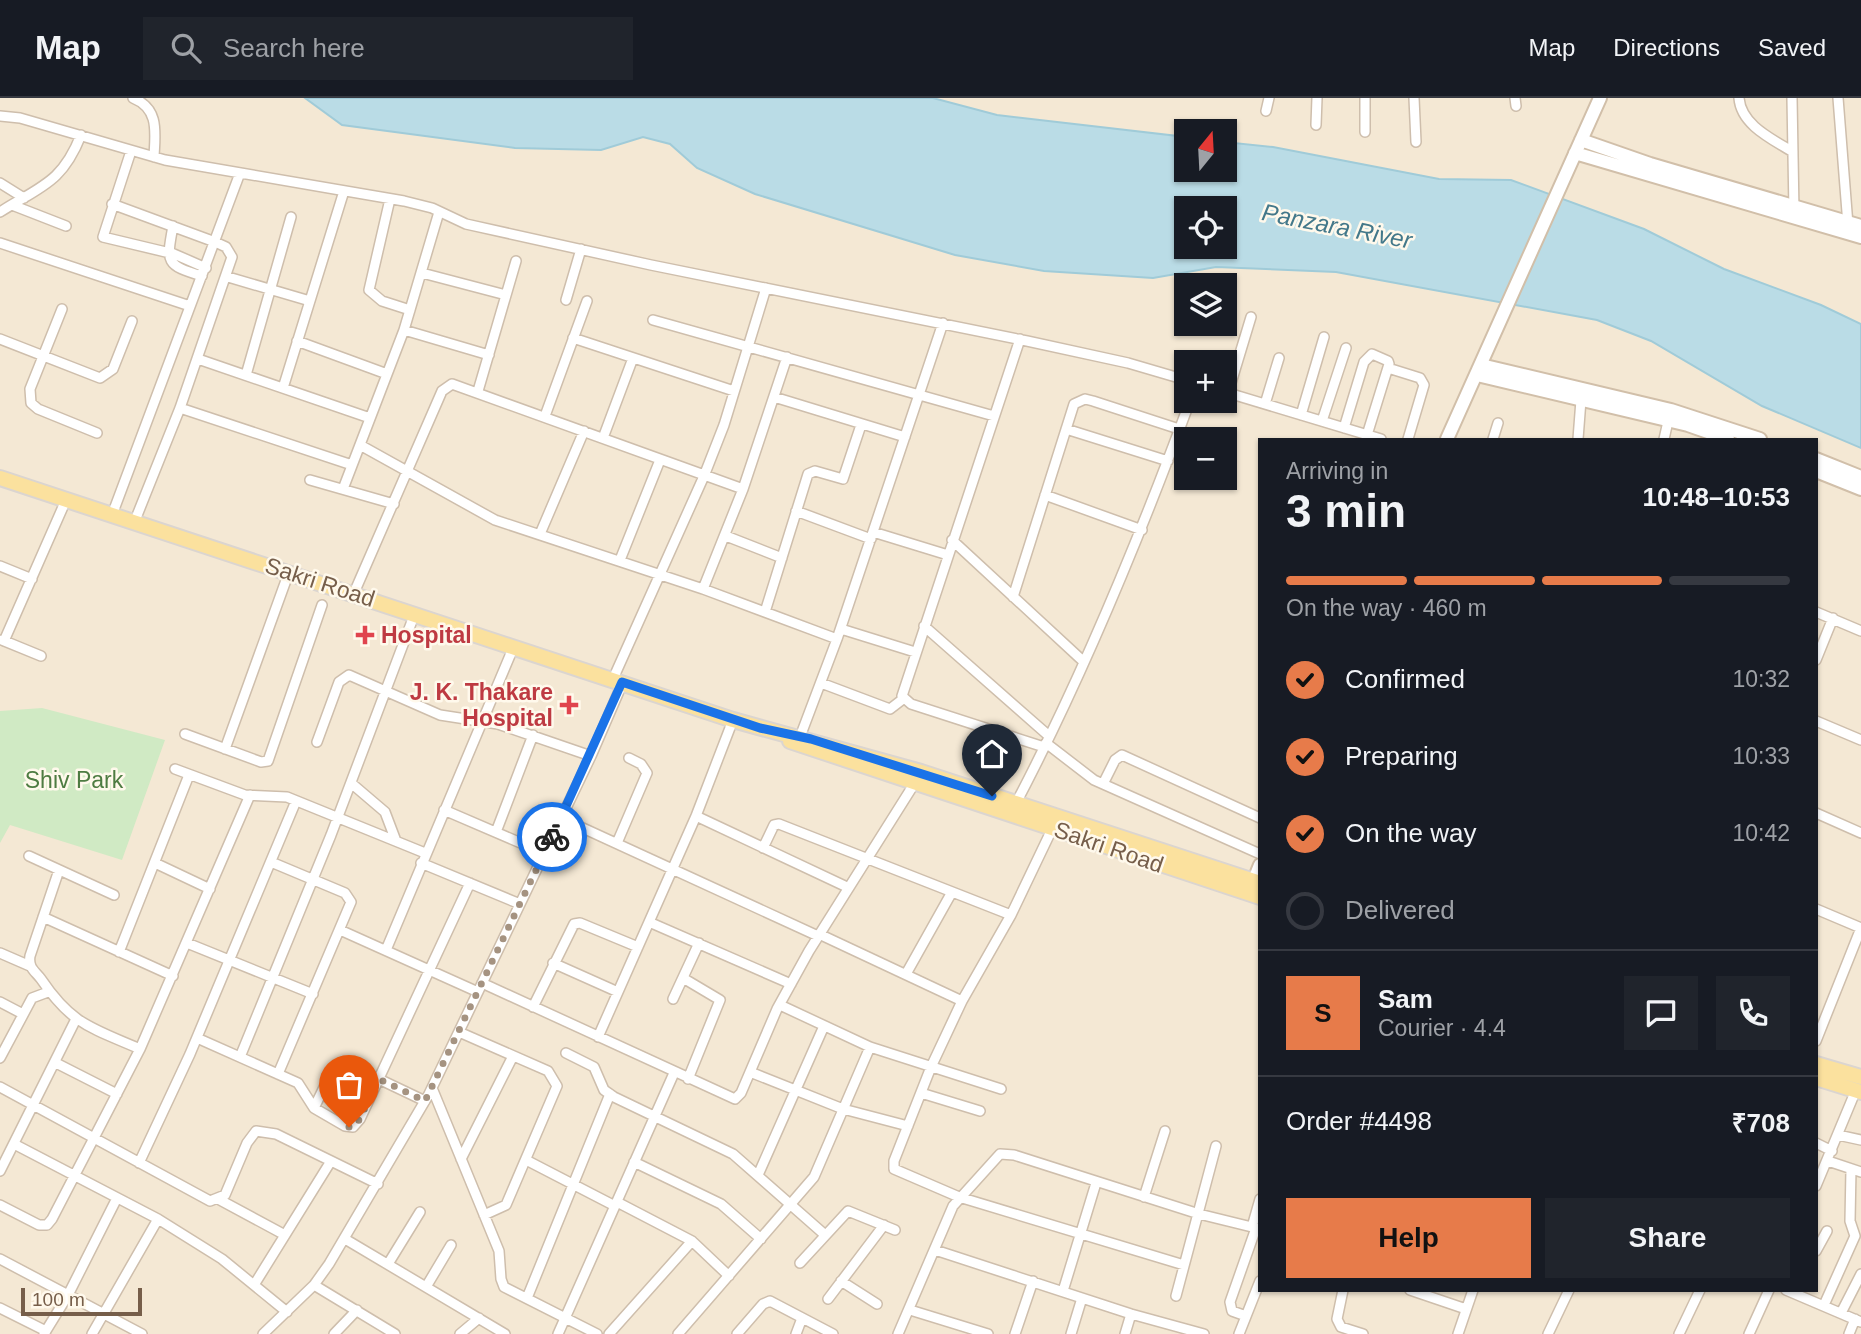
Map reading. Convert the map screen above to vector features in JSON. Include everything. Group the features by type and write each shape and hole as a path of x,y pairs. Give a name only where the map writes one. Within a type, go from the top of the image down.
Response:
{"main road":[{"name":"Sakri Road","path":"0,478 733,720 800,737 1256,889"},
{"name":"Sakri Road","path":"760,728 811,750 918,777"},
{"path":"1818,1065 1859,1086"},
{"path":"1818,1078 1859,1086"}],"street":[{"path":"133,98 149,107 154,116 154,158"},
{"path":"1266,111 1269,98"},
{"path":"1316,125 1317,98"},
{"path":"1365,98 1365,132"},
{"path":"1414,98 1416,142"},
{"path":"1447,438 1600,98"},
{"path":"1739,98 1743,114 1754,126 1793,152"},
{"path":"1791,98 1794,218"},
{"path":"1838,98 1855,230"},
{"path":"0,116 20,118 154,158 390,199 439,212 466,224 1020,339 1128,363 1174,376"},
{"path":"0,212 63,172 81,135"},
{"path":"1581,140 1650,164 1794,204 1855,230"},
{"path":"131,150 102,233 105,239 168,252"},
{"path":"1573,157 1794,218 1855,230"},
{"path":"112,516 240,173"},
{"path":"0,183 23,198"},
{"path":"283,388 344,191"},
{"path":"390,199 369,290 382,301 410,310"},
{"path":"112,204 215,242 226,247 232,257 228,276 180,408 134,523"},
{"path":"12,205 66,226"},
{"path":"343,489 404,330 439,212"},
{"path":"246,375 291,217"},
{"path":"173,226 168,252 176,268 204,272"},
{"path":"0,243 190,306"},
{"path":"566,300 580,249"},
{"path":"478,391 516,261"},
{"path":"422,273 506,295"},
{"path":"228,276 310,301"},
{"path":"263,1334 314,1285 345,1239 425,1101 459,1032 591,756 618,681 704,476 766,288"},
{"path":"545,416 587,301"},
{"path":"62,309 30,389 32,403 38,409 97,433"},
{"path":"1237,361 1251,317"},
{"path":"653,320 994,416"},
{"path":"0,339 93,377 107,376 113,369 132,321"},
{"path":"800,737 839,634 943,323"},
{"path":"404,330 489,355"},
{"path":"1301,415 1324,337"},
{"path":"573,338 734,391"},
{"path":"903,699 902,691 1020,339"},
{"path":"297,341 387,374"},
{"path":"1322,421 1346,348"},
{"path":"1344,428 1367,356 1372,354 1382,357 1388,360 1388,369 1367,435"},
{"path":"703,589 743,489 787,356"},
{"path":"603,438 633,358"},
{"path":"1265,404 1279,358"},
{"path":"198,359 370,418"},
{"path":"1481,365 1581,400 1669,415 1726,438"},
{"path":"1481,365 1756,438"},
{"path":"1388,369 1420,377 1424,384 1408,438"},
{"path":"354,593 447,386 461,385 743,489"},
{"path":"1237,396 1378,438"},
{"path":"774,397 905,437"},
{"path":"1013,597 1074,404 1085,399 1174,427"},
{"path":"1578,438 1581,400"},
{"path":"180,408 352,465"},
{"path":"1664,438 1669,415"},
{"path":"1493,438 1498,423"},
{"path":"765,612 811,471 840,479 845,476 861,425"},
{"path":"1066,429 1168,461"},
{"path":"540,534 583,431"},
{"path":"360,445 485,516 620,560 765,612 839,634 915,652"},
{"path":"1013,809 1084,662 1142,530 1174,445"},
{"path":"620,560 660,460"},
{"path":"1818,460 1861,477"},
{"path":"1818,472 1861,489"},
{"path":"310,480 394,503"},
{"path":"1045,495 1142,530"},
{"path":"41,656 2,640 66,500"},
{"path":"796,511 948,555"},
{"path":"726,536 782,558"},
{"path":"952,540 1084,662"},
{"path":"0,566 32,579"},
{"path":"225,749 289,572"},
{"path":"185,734 261,762 268,761 273,755 322,605"},
{"path":"240,1057 338,817 415,613"},
{"path":"1818,613 1861,631"},
{"path":"1818,655 1833,618"},
{"path":"924,626 1076,768 1103,784 1258,853"},
{"path":"386,950 514,646"},
{"path":"317,742 341,678 354,676 450,719 484,721 591,756"},
{"path":"821,683 890,709 903,699"},
{"path":"903,699 1046,742"},
{"path":"598,1037 696,816 733,720"},
{"path":"1818,722 1861,740"},
{"path":"496,832 533,735"},
{"path":"1103,784 1115,760 1122,755 1258,817"},
{"path":"617,843 647,773 641,764 629,758"},
{"path":"175,769 250,795 275,794 338,817 396,841 470,883 520,904"},
{"path":"119,951 189,775"},
{"path":"341,930 428,969 533,1007 735,1099 791,984 847,887 918,777"},
{"path":"351,783 385,812 396,841"},
{"path":"0,1205 38,1225 47,1225 140,1049 250,795"},
{"path":"139,1163 197,1038 296,801"},
{"path":"444,810 544,853"},
{"path":"1818,814 1861,833"},
{"path":"696,816 847,887"},
{"path":"561,818 962,1000"},
{"path":"1055,823 1011,915 962,1000 920,1093 894,1160 894,1169 959,1197 1184,1265"},
{"path":"763,848 774,825 779,824 1011,915"},
{"path":"29,856 114,895"},
{"path":"271,862 349,896 351,907 278,1074"},
{"path":"155,863 210,888"},
{"path":"30,966 30,956 59,870"},
{"path":"197,1038 298,1083 314,1108 345,1126 353,1127 360,1119 470,883"},
{"path":"906,975 953,892"},
{"path":"1818,910 1861,928 1818,1036"},
{"path":"43,917 173,976"},
{"path":"649,922 791,984"},
{"path":"533,1007 574,924 580,923 638,947"},
{"path":"187,943 313,993"},
{"path":"673,999 699,943"},
{"path":"0,953 30,966 48,992 75,1020 140,1049"},
{"path":"553,963 618,992"},
{"path":"683,978 720,1000 688,1079"},
{"path":"1,1053 35,994 48,992"},
{"path":"0,1002 23,1014"},
{"path":"780,1005 870,1047 1001,1089"},
{"path":"1818,1008 1827,1012"},
{"path":"0,1171 56,1063 75,1020"},
{"path":"758,1175 824,1026"},
{"path":"459,1032 548,1071 557,1086 506,1205 484,1215"},
{"path":"678,1334 814,1177 870,1047"},
{"path":"566,1053 594,1067 604,1090 610,1094 733,1154 824,1234"},
{"path":"461,1159 513,1056"},
{"path":"314,1108 338,1063 343,1062 425,1101"},
{"path":"56,1063 117,1094"},
{"path":"750,1072 843,1109 908,1126"},
{"path":"558,1334 674,1073"},
{"path":"1824,1305 1855,1236 1850,1221 1856,1170 1823,1166 1859,1086"},
{"path":"0,1087 210,1201 220,1200 285,1235"},
{"path":"432,1088 499,1251 504,1287 597,1334"},
{"path":"920,1093 980,1111"},
{"path":"527,1298 610,1094"},
{"path":"220,1200 229,1188 247,1143 256,1131 276,1134 378,1184"},
{"path":"1144,1197 1165,1131"},
{"path":"1838,1135 1861,1140"},
{"path":"14,1144 158,1219 222,1259 287,1312"},
{"path":"1818,1144 1832,1151"},
{"path":"1176,1296 1216,1146"},
{"path":"898,1334 959,1197 991,1161 1005,1153 1199,1214 1256,1228 1230,1302 1232,1311 1246,1316"},
{"path":"526,1160 692,1241 729,1276"},
{"path":"254,1285 331,1161"},
{"path":"634,1162 721,1204 761,1239"},
{"path":"1063,1291 1096,1182"},
{"path":"0,1308 45,1332 68,1294 117,1198"},
{"path":"800,1263 848,1210 895,1230"},
{"path":"388,1264 420,1212"},
{"path":"92,1334 158,1219"},
{"path":"828,1299 884,1225"},
{"path":"1818,1247 1827,1231"},
{"path":"345,1239 505,1334"},
{"path":"609,1334 692,1241"},
{"path":"426,1287 451,1245"},
{"path":"935,1250 1131,1314 1204,1334"},
{"path":"0,1260 142,1334"},
{"path":"1841,1312 1861,1274"},
{"path":"841,1281 877,1304"},
{"path":"1015,1334 1033,1281"},
{"path":"314,1285 395,1334"},
{"path":"1239,1334 1258,1287"},
{"path":"1343,1292 1336,1319 1341,1327 1363,1334"},
{"path":"1416,1292 1466,1309"},
{"path":"1458,1334 1472,1292"},
{"path":"1548,1334 1568,1292"},
{"path":"1679,1334 1699,1292"},
{"path":"1749,1334 1768,1292"},
{"path":"1795,1292 1858,1321 1849,1334"},
{"path":"1071,1334 1082,1298"},
{"path":"737,1334 766,1301 774,1302 833,1334"},
{"path":"334,1334 357,1310"},
{"path":"910,1310 988,1334"},
{"path":"1125,1334 1131,1314"},
{"path":"460,1334 479,1318"},
{"path":"796,1334 802,1318"}],"shaded area":[{"path":"0,98 1861,98 1861,1334 0,1334"}],"green space":[{"name":"Shiv Park","path":"42,708 165,740 122,860 10,825 0,843 0,711"}],"water":[{"name":"Panzara River","path":"305,98 933,98 997,115 1174,136 1174,182 1237,182 1237,143 1273,147 1439,179 1511,180 1644,229 1724,269 1821,305 1861,324 1861,448 1762,406 1651,341 1597,320 1336,272 1216,267 1153,278 1044,271 955,255 755,194 697,168 670,144 643,137 601,150 515,148 342,125"}],"way so far":[{"path":"349,1127 357,1124 379,1079 425,1101 552,837"}],"place":[{"name":"Hospital","path":"365,635"},
{"name":"J. K. Thakare Hospital","path":"569,705"}],"route":[{"path":"552,837 591,756 622,682 760,728 811,739 992,796"}]}
